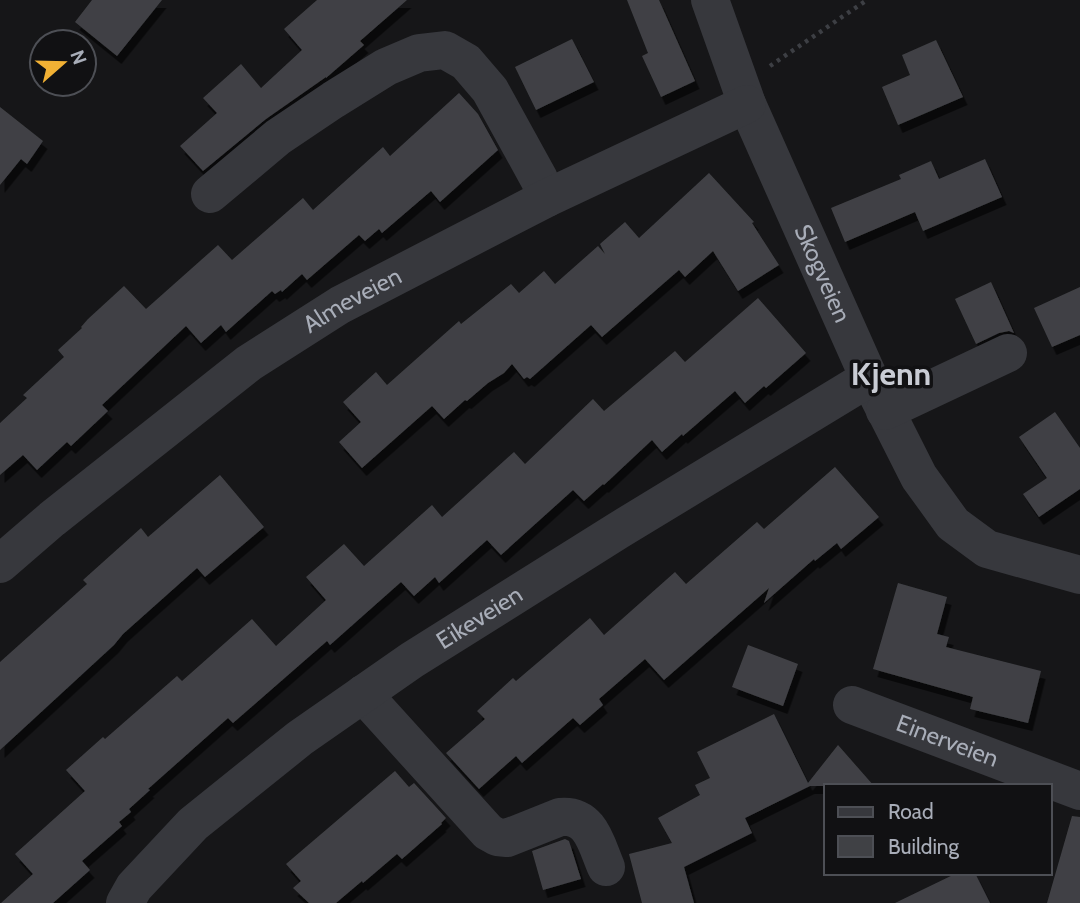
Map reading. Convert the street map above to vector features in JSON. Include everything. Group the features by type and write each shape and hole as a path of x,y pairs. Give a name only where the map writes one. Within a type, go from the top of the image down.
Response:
{"street":[{"name":"Skogveien","path":"710,0 744,95 877,394 919,477 953,524 987,549 1080,575"},
{"path":"210,194 278,137 386,67 419,54 445,50 466,62 490,90 547,198"},
{"name":"Almeveien","path":"0,565 52,519 249,363 340,306 744,95"},
{"name":"Eikeveien","path":"125,903 134,887 192,824 300,738 412,660 607,538 877,394 1008,354"},
{"path":"363,694 488,832 507,838 560,817 574,818 588,826 606,867"},
{"name":"Einerveien","path":"852,705 1080,791"}],"path":[{"path":"744,95 867,0"}],"building":[{"path":"92,0 162,0 117,56 98,41 98,28 82,28 75,22"},
{"path":"317,0 407,0 360,41 364,45 326,78 266,119 203,171 180,146 217,113 203,98 241,64 261,88 302,50 284,29"},
{"path":"627,0 659,0 695,81 661,97 642,56 648,53"},
{"path":"572,39 594,82 536,110 515,67"},
{"path":"936,40 963,97 898,125 882,87 910,75 902,55"},
{"path":"459,93 478,114 498,150 440,202 431,191 382,233 379,229 365,241 359,235 307,280 302,274 282,292 281,290 275,294 272,291 226,332 221,325 201,343 186,326 102,405 108,411 71,446 67,442 37,470 23,455 0,475 0,423 27,398 23,395 64,357 58,350 124,286 146,309 218,245 232,260 303,198 313,210 383,147 390,156"},
{"path":"0,107 43,141 27,164 21,159 0,185"},
{"path":"985,159 1002,197 923,231 915,212 845,242 831,208 901,179 899,175 931,161 939,179"},
{"path":"709,173 754,222 752,223 779,265 738,291 713,251 685,277 679,270 602,337 591,325 530,379 524,379 512,364 444,419 432,406 362,468 339,442 361,422 343,402 376,372 387,385 459,321 461,324 511,284 519,293 544,271 555,284 598,246 605,254 600,244 625,222 639,238"},
{"path":"991,282 1014,333 999,333 976,344 955,299"},
{"path":"1080,287 1080,335 1052,347 1034,308"},
{"path":"758,298 806,353 766,388 764,386 745,403 735,391 662,452 652,440 584,501 573,490 501,555 487,540 439,583 435,577 414,596 401,582 330,645 327,641 233,723 228,718 148,789 150,790 129,809 131,812 119,822 122,826 82,861 90,870 53,903 1,903 33,874 15,854 85,791 66,770 177,676 182,681 252,619 276,646 326,600 306,577 344,544 364,566 432,505 442,517 514,452 525,464 593,399 604,411 675,351 685,362"},
{"path":"1055,412 1080,448 1080,489 1039,517 1023,494 1047,478 1019,437"},
{"path":"835,467 879,517 841,549 837,543 815,561 814,559 764,603 769,588 664,680 645,659 599,699 603,705 580,725 573,718 522,763 516,756 479,789 446,753 485,719 477,711 513,678 516,681 590,618 604,635 675,572 686,584 757,522 764,529"},
{"path":"220,475 264,527 205,577 197,568 0,750 0,662 87,584 83,580 141,528 148,537"},
{"path":"898,583 947,597 937,634 949,637 946,647 1041,671 1028,723 970,709 973,697 873,669"},
{"path":"748,645 798,664 783,706 732,687"},
{"path":"774,714 808,783 838,745 872,784 810,786 745,818 752,833 684,867 694,903 642,903 629,854 672,843 658,818 700,795 695,785 710,778 697,752"},
{"path":"395,771 409,787 414,783 446,818 402,859 397,854 336,903 309,903 293,888 301,881 286,864"},
{"path":"1072,816 1080,817 1080,903 1047,903"},
{"path":"565,839 569,841 581,879 543,890 532,851"},
{"path":"953,875 976,875 990,903 895,903"}],"district":[{"name":"Kjenn","path":"891,374"}]}
